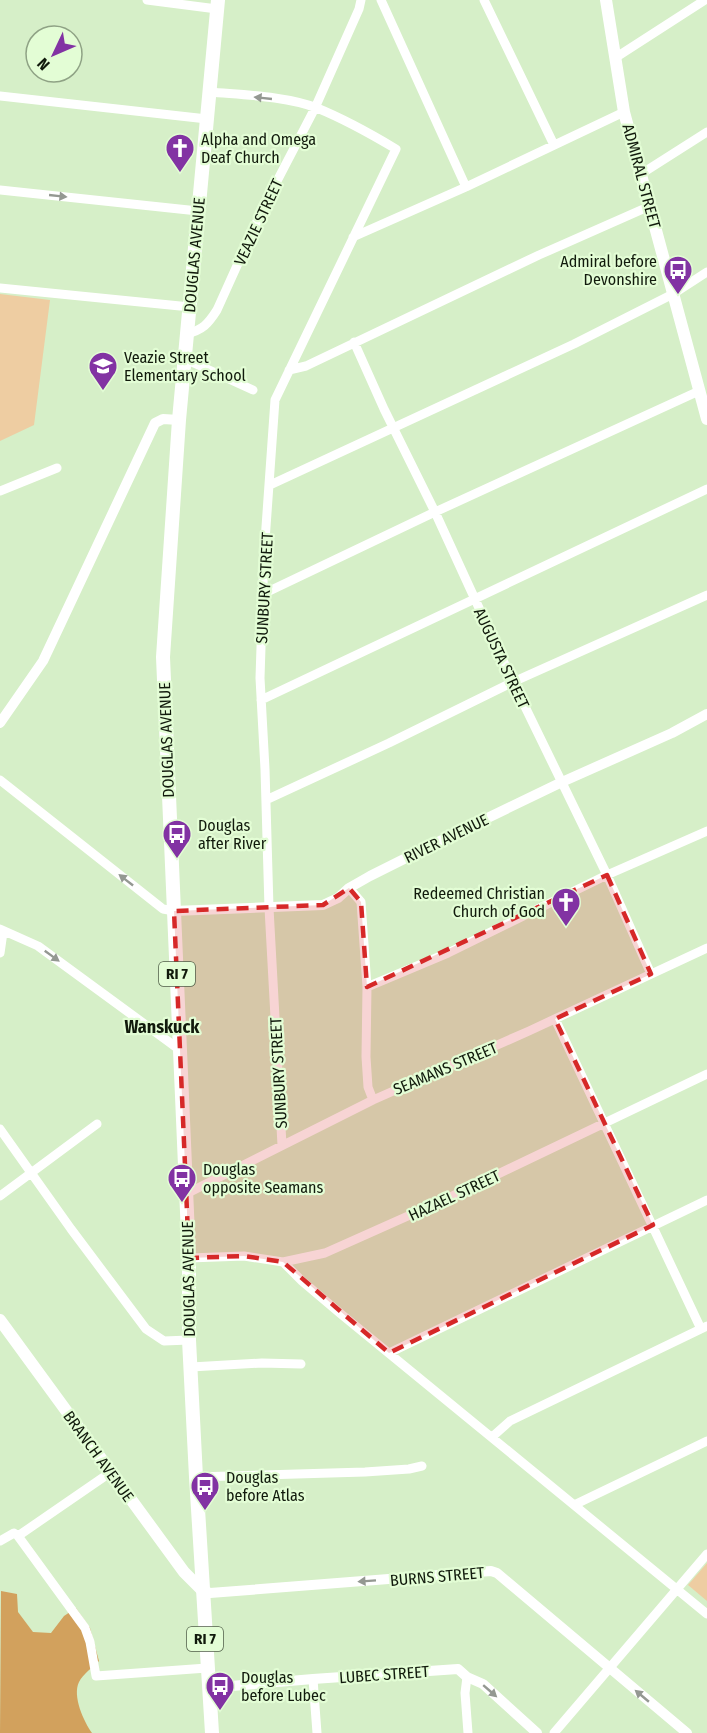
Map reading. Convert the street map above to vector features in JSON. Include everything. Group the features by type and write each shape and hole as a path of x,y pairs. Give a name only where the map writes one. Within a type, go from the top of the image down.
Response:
{"main road":[{"name":"ADMIRAL STREET","path":"606,0 624,112 706,411"},
{"name":"DOUGLAS AVENUE","path":"212,1733 189,1340 189,1258 163,657 186,334 218,4"},
{"name":"BRANCH AVENUE","path":"0,1320 184,1572 202,1590"}],"street":[{"path":"147,0 218,4"},
{"name":"VEAZIE STREET","path":"186,334 201,330 217,310 263,208 315,108 361,0"},
{"path":"381,0 466,187"},
{"path":"484,0 554,146"},
{"path":"615,58 705,0"},
{"path":"210,92 276,99 315,108"},
{"path":"0,96 95,109 207,119"},
{"name":"SUNBURY STREET","path":"282,1145 269,908 260,678 264,555 275,400 396,149 315,108"},
{"path":"353,237 466,187 624,112"},
{"path":"641,174 707,132"},
{"path":"0,190 198,211"},
{"path":"289,370 306,366 539,255 650,206"},
{"path":"270,485 563,349 673,294 707,272"},
{"path":"0,288 190,307"},
{"name":"AUGUSTA STREET","path":"354,342 513,682 607,875 651,974"},
{"path":"185,359 253,390"},
{"path":"263,594 699,391"},
{"path":"0,723 44,661 155,423 163,419 179,420"},
{"path":"0,491 57,468"},
{"path":"261,700 707,489"},
{"path":"266,800 513,682 707,595"},
{"name":"RIVER AVENUE","path":"174,911 323,905 338,898 350,888 562,782 672,733 707,714"},
{"path":"0,780 163,909 174,911"},
{"path":"368,987 448,953 607,875 707,831"},
{"path":"350,888 361,902 368,987 366,1057 368,1087 373,1100"},
{"path":"0,953 2,931 38,946 180,1050"},
{"name":"SEAMANS STREET","path":"186,1194 373,1100 707,948"},
{"path":"492,1437 510,1421 704,1327 555,1019"},
{"name":"HAZAEL STREET","path":"189,1258 244,1256 283,1262 325,1253 372,1233 707,1074"},
{"path":"0,1196 97,1124"},
{"path":"0,1129 146,1329 164,1341 189,1340"},
{"path":"389,1353 707,1200"},
{"path":"283,1262 302,1281 707,1614"},
{"path":"191,1367 262,1363 301,1364"},
{"path":"574,1505 707,1441"},
{"path":"196,1477 365,1473 422,1466"},
{"path":"18,1536 111,1472"},
{"path":"0,1541 9,1534 14,1533 18,1536 85,1628 96,1676 207,1668"},
{"path":"554,1733 707,1554"},
{"name":"BURNS STREET","path":"202,1590 210,1593 491,1571 497,1573 608,1669 687,1733"},
{"name":"LUBEC STREET","path":"208,1688 458,1669 467,1677 483,1684 537,1733"},
{"path":"467,1677 465,1693 468,1733"},
{"path":"313,1679 317,1733"}],"highlighted area":[{"path":"607,875 651,974 555,1019 653,1225 389,1353 283,1262 244,1256 189,1258 174,911 323,905 349,888 361,902 367,987"}],"shaded area":[{"path":"0,294 50,300 34,425 0,441"},
{"path":"707,1563 707,1601 688,1585"},
{"path":"1,1591 17,1594 18,1612 33,1632 51,1633 64,1616 76,1608 90,1628 99,1661 79,1682 77,1694 83,1716 92,1733 0,1733"}],"place":[{"name":"Alpha and Omega Deaf Church","path":"180,174"},
{"name":"Admiral before Devonshire","path":"678,296"},
{"name":"Veazie Street Elementary School","path":"103,392"},
{"name":"Douglas after River","path":"177,860"},
{"name":"Redeemed Christian Church of God","path":"566,928"},
{"name":"Douglas opposite Seamans","path":"182,1204"},
{"name":"Douglas before Atlas","path":"205,1512"},
{"name":"Douglas before Lubec","path":"220,1712"}],"district":[{"name":"Wanskuck","path":"162,1027"}]}
